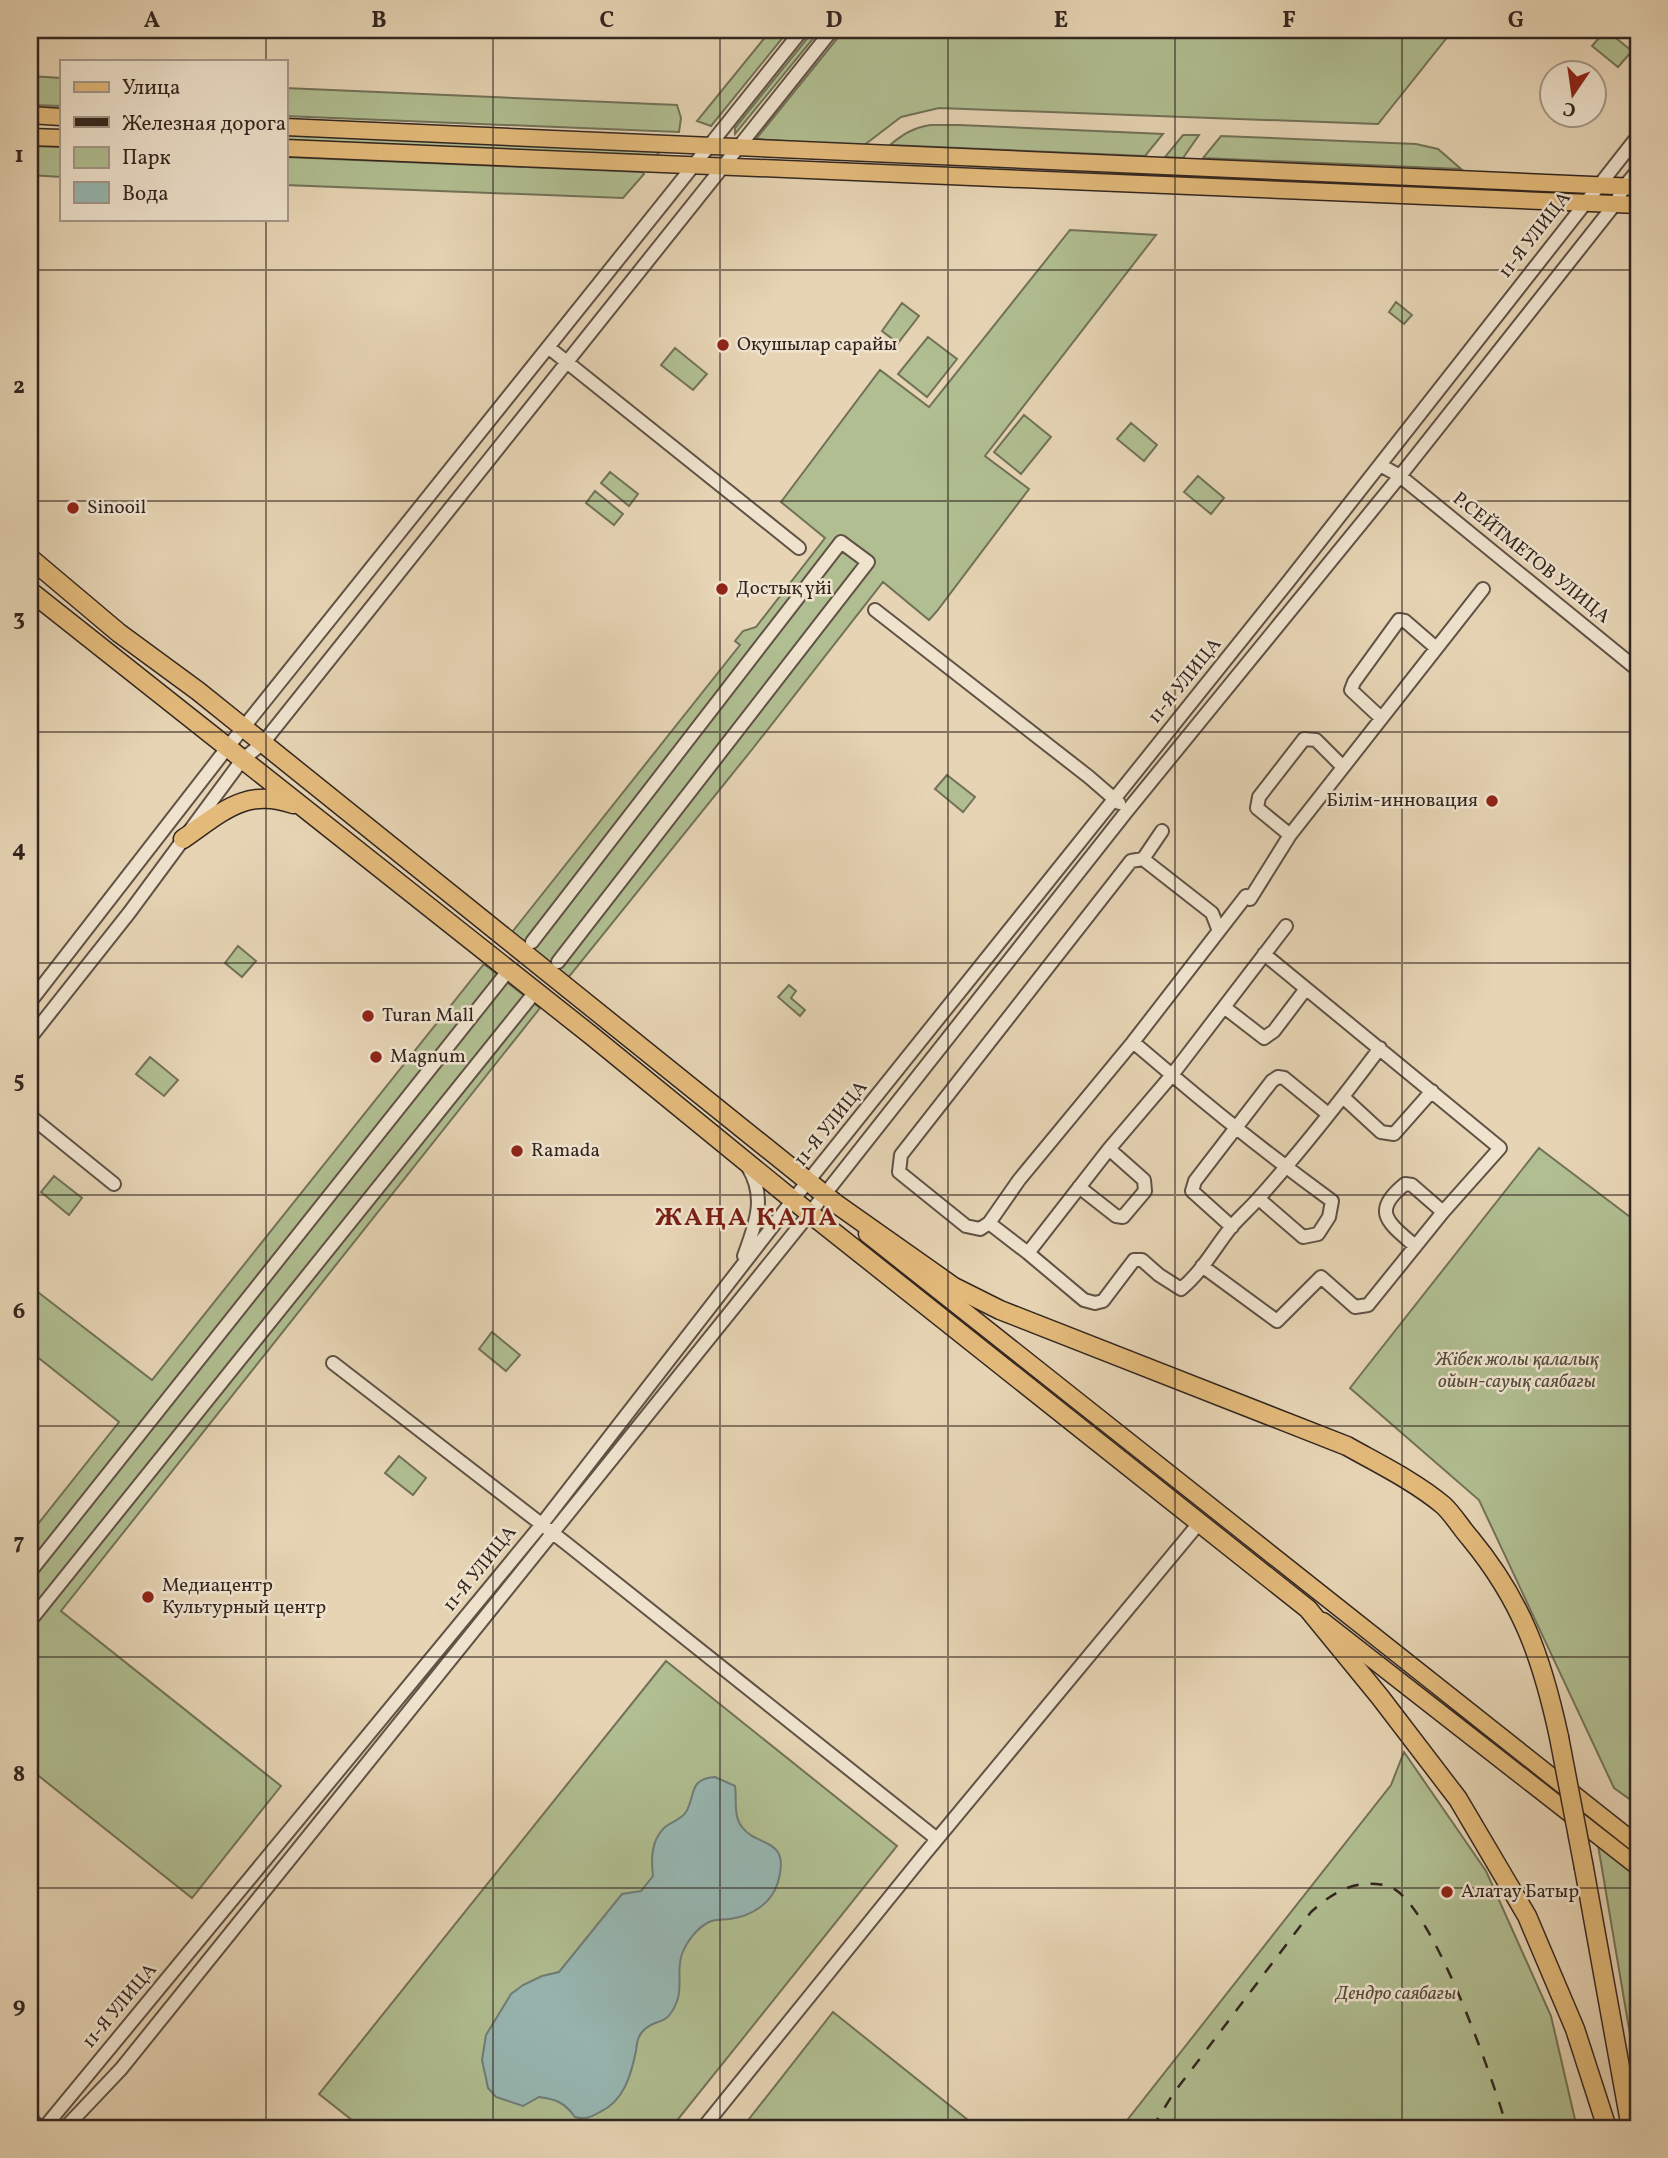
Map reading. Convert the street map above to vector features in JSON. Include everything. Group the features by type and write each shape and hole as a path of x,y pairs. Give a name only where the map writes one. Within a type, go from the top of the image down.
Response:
{"highway":[{"path":"30,558 119,633 263,743 829,1199 954,1287 1000,1310 1347,1446 1444,1506 1492,1564 1526,1623 1548,1686 1631,2128"},
{"path":"30,592 598,1041 793,1200 1308,1609 1458,1798 1527,1916 1575,2029 1607,2128"},
{"path":"183,839 239,803 257,798 278,799 303,808"}],"main road":[{"path":"30,115 60,117"},
{"path":"287,127 1631,187"},
{"path":"30,137 60,138"},
{"path":"287,148 1638,205"},
{"path":"829,1199 892,1255 1638,1845"},
{"path":"1308,1609 1638,1867"}],"street":[{"path":"30,1002 227,748 802,30"},
{"path":"30,1038 113,933 242,760 263,743 832,30"},
{"name":"11-Я УЛИЦА","path":"42,2128 542,1524 793,1200 1380,465 1638,136"},
{"name":"11-Я УЛИЦА","path":"65,2128 121,2069 810,1213 829,1199 1127,811 1631,187 1638,170"},
{"path":"548,347 799,548"},
{"name":"Р.СЕЙТМЕТОВ УЛИЦА","path":"1380,465 1400,476 1638,670"},
{"path":"533,942 841,542 868,562 558,962"},
{"path":"1162,831 1143,859 1131,861 901,1155 899,1172 966,1226 980,1229 989,1223 1020,1180 1248,897 1342,766 1483,589"},
{"path":"875,610 1078,768 1127,811"},
{"path":"1381,718 1351,690 1399,620 1405,621 1435,647"},
{"path":"1290,835 1257,808 1259,797 1304,739 1316,740 1342,766"},
{"path":"1143,859 1212,913 1219,931"},
{"path":"1028,1253 1109,1149 1172,1075 1286,926"},
{"path":"1202,1266 1277,1321 1321,1277 1355,1307 1368,1305 1443,1212 1500,1148 1264,954"},
{"path":"30,1572 504,976"},
{"path":"1224,1007 1264,1038 1273,1031 1305,990"},
{"path":"30,1621 531,997"},
{"path":"1133,1042 1236,1129 1332,1201 1329,1217 1318,1234 1303,1237 1259,1199"},
{"path":"989,1223 1084,1300 1095,1303 1103,1301 1134,1260 1142,1260 1181,1289 1259,1199 1380,1048"},
{"path":"1232,1227 1192,1191 1195,1181 1272,1081 1278,1077 1284,1078 1328,1114"},
{"path":"1343,1097 1381,1132 1394,1134 1432,1091"},
{"path":"30,1116 114,1184"},
{"path":"1079,1187 1116,1216 1123,1217 1145,1191 1144,1180 1109,1149"},
{"path":"740,1268 755,1225 759,1196 754,1178 742,1158"},
{"path":"1415,1246 1389,1223 1384,1214 1385,1207 1400,1188 1405,1184 1412,1185 1443,1212"},
{"path":"333,1363 542,1524 937,1839"},
{"path":"703,2128 937,1839 1200,1522"},
{"path":"30,2118 42,2128"}],"green space":[{"path":"771,30 789,30 711,126 697,121"},
{"path":"814,30 820,30 735,134 735,128"},
{"path":"844,30 1453,30 1378,124 939,108 901,117 863,146 756,139"},
{"path":"1606,30 1632,51 1618,67 1592,46"},
{"path":"30,76 60,78 60,106 30,105"},
{"path":"287,88 677,105 681,118 679,132 287,116"},
{"path":"930,125 1163,134 1145,156 890,145 908,132"},
{"path":"287,134 658,151 655,156 287,140"},
{"path":"1183,135 1199,135 1183,158 1165,157"},
{"path":"1221,136 1416,144 1438,149 1461,169 1203,158"},
{"path":"30,146 60,147 60,177 30,175"},
{"path":"287,157 642,172 644,174 623,198 287,185"},
{"path":"1070,230 1156,235 985,456 1029,489 937,611 929,620 883,582 568,978 509,936 740,645 735,641 743,631 756,627 825,538 781,502 880,370 929,407"},
{"path":"1396,302 1412,315 1404,324 1389,312"},
{"path":"902,303 919,316 898,343 882,331"},
{"path":"928,337 957,359 927,397 898,374"},
{"path":"675,348 707,374 693,390 661,365"},
{"path":"1024,415 1051,437 1021,474 994,452"},
{"path":"1131,423 1157,445 1144,461 1117,439"},
{"path":"610,472 638,494 629,506 601,483"},
{"path":"1198,476 1224,498 1211,514 1184,492"},
{"path":"595,491 623,514 614,525 586,503"},
{"path":"947,775 975,797 963,812 935,789"},
{"path":"238,946 256,961 242,977 225,963"},
{"path":"484,964 540,1008 61,1611 281,1786 192,1898 30,1769 30,1534 119,1422 30,1351 30,1286 152,1380"},
{"path":"789,985 796,991 791,998 805,1010 800,1016 778,997"},
{"path":"150,1057 178,1080 164,1096 136,1074"},
{"name":"Жібек жолы қалалық ойын-сауық саябағы","path":"1539,1148 1638,1223 1638,1805 1614,1788 1479,1500 1350,1388"},
{"path":"54,1176 82,1198 69,1215 41,1192"},
{"path":"492,1332 520,1355 506,1371 479,1349"},
{"path":"399,1456 426,1478 413,1495 385,1473"},
{"path":"666,1661 897,1846 671,2128 362,2128 319,2094"},
{"name":"Дендро саябағы","path":"1404,1752 1486,1871 1551,2016 1577,2128 1121,2128 1391,1785"},
{"path":"1598,1845 1638,1876 1638,2082"},
{"path":"833,2012 978,2128 742,2128"}],"water":[{"path":"715,1777 735,1786 736,1813 742,1827 748,1834 770,1845 780,1857 778,1882 771,1896 753,1912 730,1919 714,1920 693,1935 680,1960 679,1995 673,2009 665,2019 641,2033 625,2086 608,2107 591,2117 582,2118 575,2117 560,2102 550,2099 539,2097 523,2106 496,2097 488,2088 482,2060 486,2035 511,1994 542,1976 559,1972 622,1894 641,1891 653,1876 653,1851 660,1833 686,1812 697,1784 706,1778"}],"railway":[{"path":"1152,2128 1173,2094 1311,1912 1346,1888 1366,1884 1388,1886 1405,1898 1423,1923 1459,1995 1507,2128"},
{"path":"852,2128 875,2124 934,2128"}],"place":[{"name":"Оқушылар сарайы","path":"723,345"},
{"name":"Sinooil","path":"73,508"},
{"name":"Достық үйі","path":"722,589"},
{"name":"Білім-инновация","path":"1492,801"},
{"name":"Turan Mall","path":"368,1016"},
{"name":"Magnum","path":"376,1057"},
{"name":"Ramada","path":"517,1151"},
{"name":"Медиацентр Культурный центр","path":"148,1597"},
{"name":"Алатау Батыр","path":"1447,1892"}],"district":[{"name":"ЖАҢА ҚАЛА","path":"747,1218"}]}
